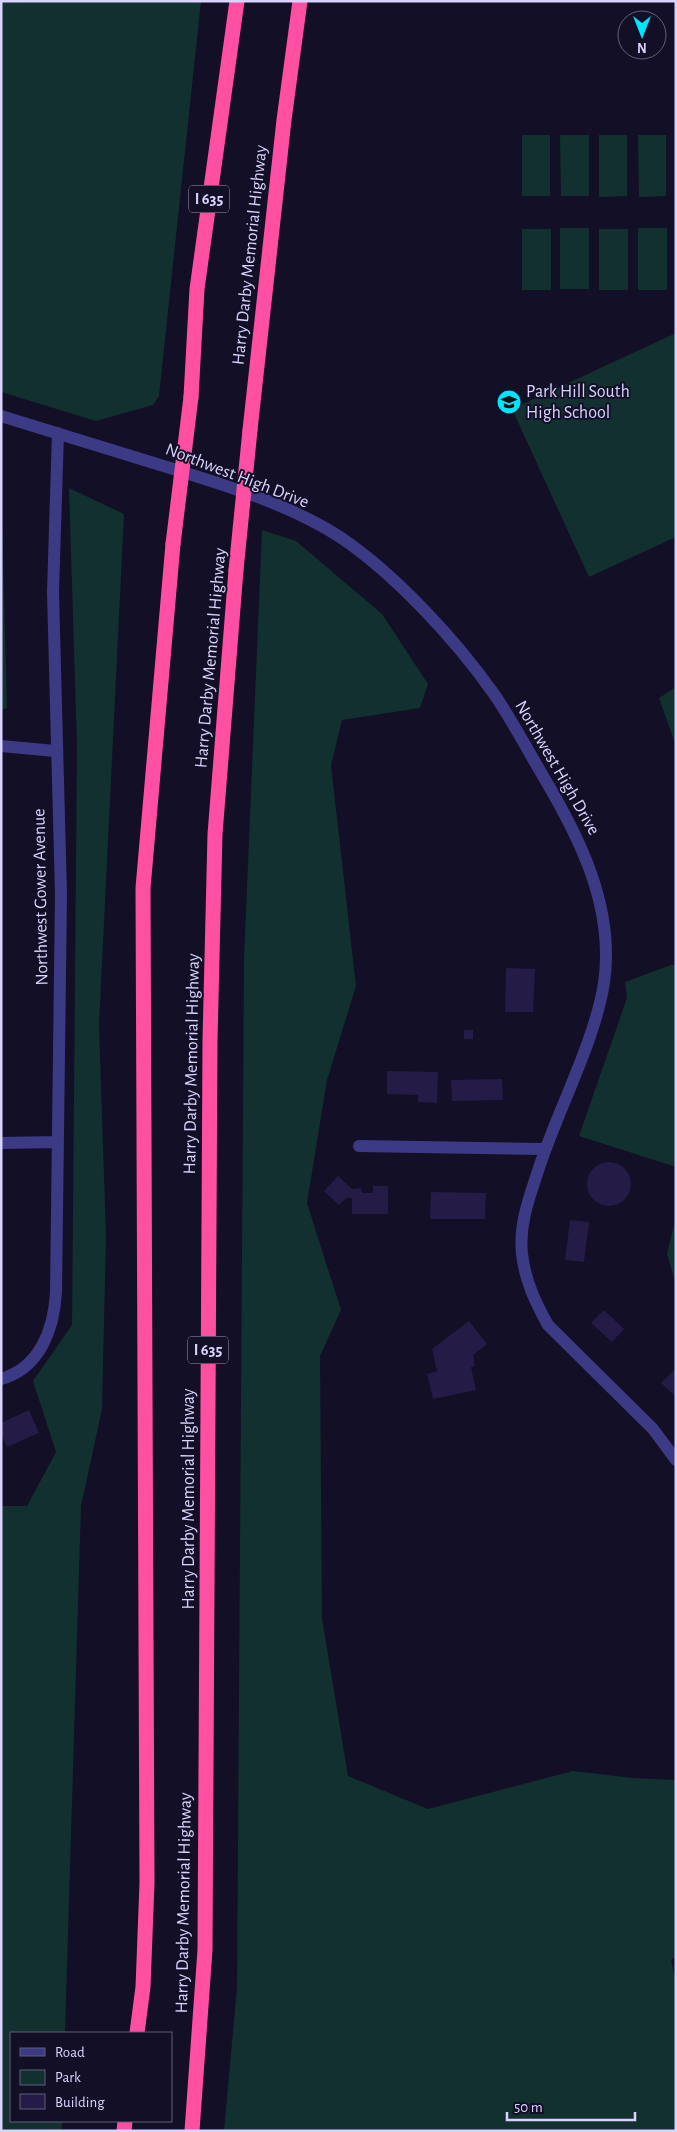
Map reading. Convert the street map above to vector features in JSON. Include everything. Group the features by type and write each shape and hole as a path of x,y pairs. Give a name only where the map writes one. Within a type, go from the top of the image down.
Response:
{"highway":[{"path":"232,1 233,28"},
{"name":"I 635","path":"137,2032 143,1986 147,1883 143,888 173,544 191,397 197,289 237,1"},
{"name":"Harry Darby Memorial Highway","path":"192,2131 205,1950 210,1040 215,834 236,570 250,430 283,130 300,1"}],"street":[{"name":"Northwest High Drive","path":"1,416 223,485 283,508 339,537 385,573 432,620 468,659 496,696 574,827 594,881 605,944 604,983 591,1031 545,1149 523,1215 522,1242 527,1280 537,1305 548,1325 653,1429 676,1460"},
{"name":"Northwest Gower Avenue","path":"1,1379 28,1365 48,1334 55,1310 61,894 55,751 52,592 58,433"},
{"path":"1,746 55,751"},
{"path":"1,1143 58,1142"},
{"path":"359,1146 545,1149"}],"green space":[{"path":"1,1 201,1 159,396 153,405 96,421 1,392"},
{"path":"522,135 550,135 550,196 522,196"},
{"path":"560,135 589,135 589,196 561,196"},
{"path":"599,135 627,135 627,196 599,197"},
{"path":"638,135 666,135 666,196 639,197"},
{"path":"560,228 589,228 589,289 560,289"},
{"path":"638,228 667,228 667,290 638,290"},
{"path":"522,229 551,229 551,290 522,290"},
{"path":"599,229 628,229 628,290 599,290"},
{"path":"676,333 676,537 589,577 512,409"},
{"path":"1,484 7,708 1,710"},
{"path":"69,488 124,514 99,1025 106,1236 102,1409 81,1506 65,2032 10,2032 10,2122 63,2122 61,2131 1,2131 1,1506 27,1506 56,1452 33,1381 72,1325 77,746"},
{"path":"262,530 296,541 382,614 428,684 420,708 342,720 331,765 356,986 327,1080 307,1203 341,1310 320,1356 322,1618 348,1776 428,1809 573,1771 633,1778 676,1780 676,1956 671,1960 676,1982 676,2131 224,2131 237,1988 244,959"},
{"path":"676,687 676,746 659,698"},
{"path":"671,965 676,965 676,1167 579,1136 627,998 625,982"},
{"path":"676,1217 676,1285 667,1254"}],"building":[{"path":"506,968 535,969 533,1012 505,1012"},
{"path":"464,1030 473,1030 473,1039 464,1039"},
{"path":"387,1071 438,1072 437,1103 418,1102 418,1095 387,1094"},
{"path":"502,1079 503,1100 452,1101 451,1080"},
{"path":"609,1162 621,1166 627,1172 631,1184 627,1196 621,1202 609,1206 597,1202 591,1196 587,1184 591,1172 597,1166"},
{"path":"338,1176 352,1189 361,1188 362,1193 373,1193 373,1186 388,1186 388,1214 352,1214 352,1198 346,1198 339,1205 324,1191"},
{"path":"431,1192 486,1193 485,1219 430,1219"},
{"path":"570,1220 589,1222 584,1262 565,1260"},
{"path":"604,1310 624,1329 612,1342 591,1323"},
{"path":"469,1321 487,1344 473,1355 475,1366 471,1367 476,1390 433,1399 427,1374 437,1371 432,1349"},
{"path":"676,1368 676,1397 661,1383"},
{"path":"29,1410 39,1433 7,1447 1,1434 1,1423"}],"place":[{"name":"Park Hill South High School","path":"509,402"}]}
